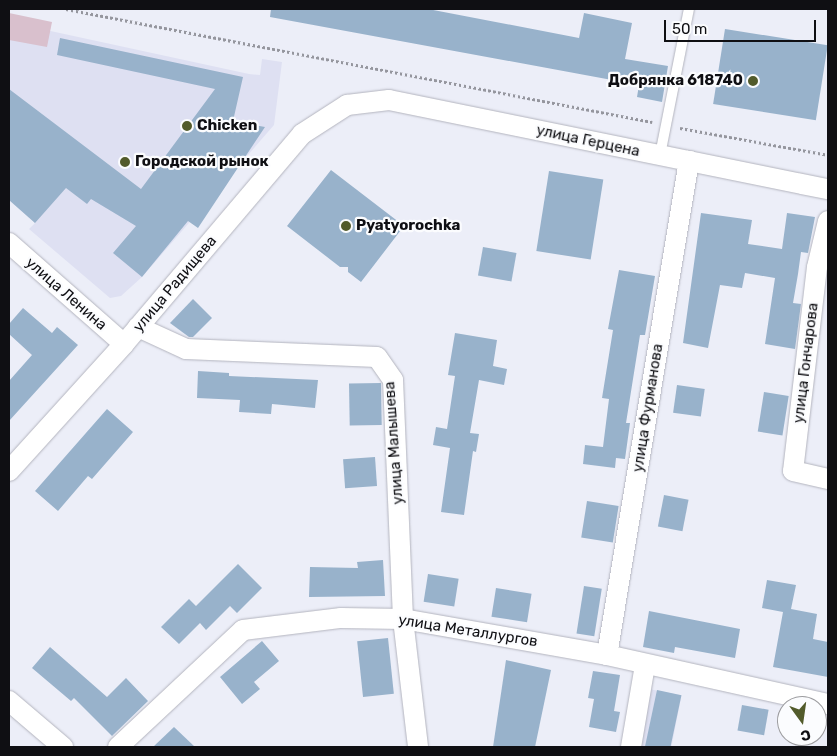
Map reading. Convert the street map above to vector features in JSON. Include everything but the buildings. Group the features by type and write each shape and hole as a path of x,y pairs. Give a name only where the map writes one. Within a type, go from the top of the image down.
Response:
{"street":[{"name":"улица Герцена","path":"347,105 389,100 828,189"},
{"name":"улица Радищева","path":"9,471 124,344 302,134 347,105"},
{"name":"улица Фурманова","path":"607,655 689,162"},
{"name":"улица Гончарова","path":"828,220 817,267 793,471 828,479"},
{"name":"улица Ленина","path":"9,243 124,344"},
{"name":"улица Малышева","path":"138,327 186,350 378,357 392,380 403,619 418,747"},
{"name":"улица Металлургов","path":"118,747 243,630 342,618 403,619 607,655 828,704"},
{"path":"631,747 646,665"},
{"path":"9,700 63,747"}],"lane":[{"path":"660,155 689,9"}],"path":[{"path":"66,9 828,155"}],"shaded area":[{"path":"9,13 52,22 47,47 9,40"},
{"name":"Городской рынок","path":"9,22 249,74 260,75 262,59 282,62 274,125 142,277 121,296 110,298 29,229 35,223 9,200"},
{"path":"649,689 681,695 671,747 638,747"}],"place":[{"name":"Добрянка 618740","path":"753,81"},
{"name":"Chicken","path":"187,126"},
{"name":"Городской рынок","path":"125,162"},
{"name":"Pyatyorochka","path":"346,226"}]}
